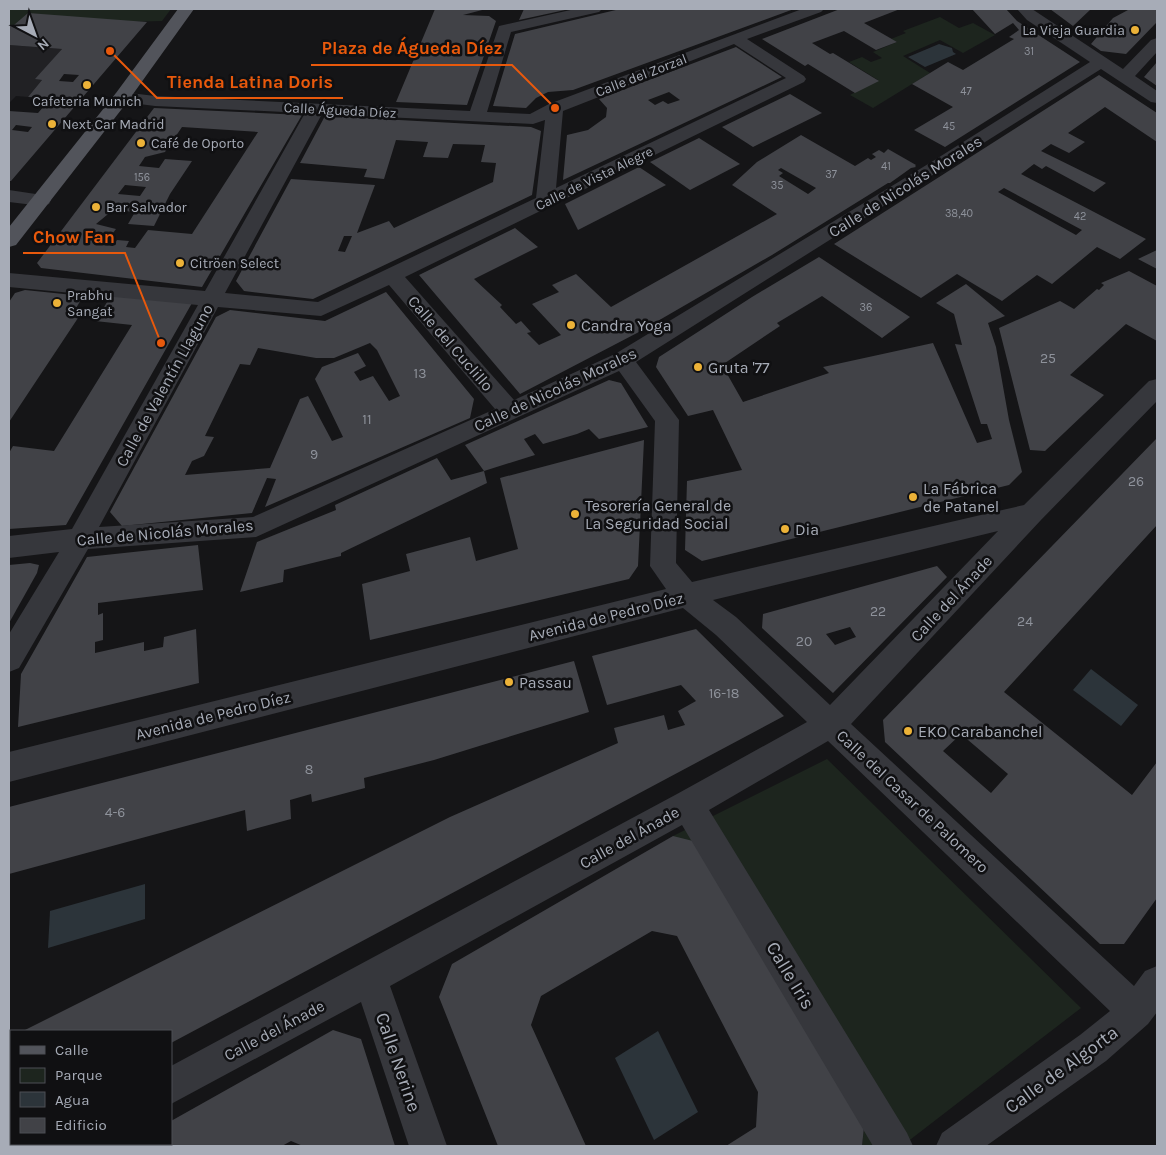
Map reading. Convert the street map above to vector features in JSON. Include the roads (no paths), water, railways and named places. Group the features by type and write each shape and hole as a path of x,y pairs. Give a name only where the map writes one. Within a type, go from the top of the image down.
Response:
{"main road":[{"path":"9,240 122,97 186,9"}],"street":[{"path":"504,29 594,9"},
{"name":"Calle del Zorzal","path":"555,108 735,38 816,9"},
{"path":"1024,9 1032,17 1157,98"},
{"path":"477,116 504,29 514,12"},
{"name":"Calle de Vista Alegre","path":"211,299 321,309 798,79 735,38"},
{"path":"1125,77 1157,43"},
{"name":"Calle de Nicolás Morales","path":"9,547 80,539 256,527 509,410 623,360 939,165 1101,62"},
{"name":"Calle Águeda Díez","path":"122,97 155,101 533,119 555,108"},
{"path":"545,202 555,108"},
{"name":"Calle de Valentín Llaguno","path":"9,659 80,539 316,109"},
{"path":"9,196 42,200"},
{"name":"Calle del Cuclillo","path":"392,275 509,410"},
{"path":"9,280 211,299"},
{"path":"623,360 667,420 663,566 687,595"},
{"path":"1032,513 1157,387"},
{"name":"Avenida de Pedro Díez","path":"9,767 687,595 1032,513"},
{"name":"Calle del Ánade","path":"172,1085 688,805 831,724 1032,513"},
{"name":"Calle del Casar de Palomero","path":"687,595 726,626 1136,1012"},
{"name":"Calle Iris","path":"688,805 894,1146"},
{"name":"Calle Nerine","path":"370,978 428,1146"},
{"name":"Calle de Algorta","path":"954,1146 1093,1048 1136,1012 1157,982"}],"water":[{"path":"939,44 952,48 956,54 925,67 908,57"},
{"path":"1091,669 1138,705 1121,726 1073,690"},
{"path":"145,884 145,919 48,948 50,911"},
{"path":"658,1031 698,1112 654,1140 615,1058"}],"place":[{"name":"La Vieja Guardia","path":"1135,30"},
{"name":"Tienda Latina Doris","path":"110,51"},
{"name":"Cafeteria Munich","path":"87,85"},
{"name":"Plaza de Águeda Díez","path":"555,108"},
{"name":"Next Car Madrid","path":"52,124"},
{"name":"Café de Oporto","path":"141,143"},
{"name":"Bar Salvador","path":"96,207"},
{"name":"Citröen Select","path":"180,263"},
{"name":"Prabhu Sangat","path":"57,303"},
{"name":"Candra Yoga","path":"571,325"},
{"name":"Chow Fan","path":"161,343"},
{"name":"Gruta '77","path":"698,367"},
{"name":"La Fábrica de Patanel","path":"913,497"},
{"name":"Tesorería General de La Seguridad Social","path":"575,514"},
{"name":"Dia","path":"785,529"},
{"name":"Passau","path":"509,682"},
{"name":"EKO Carabanchel","path":"908,731"}]}
